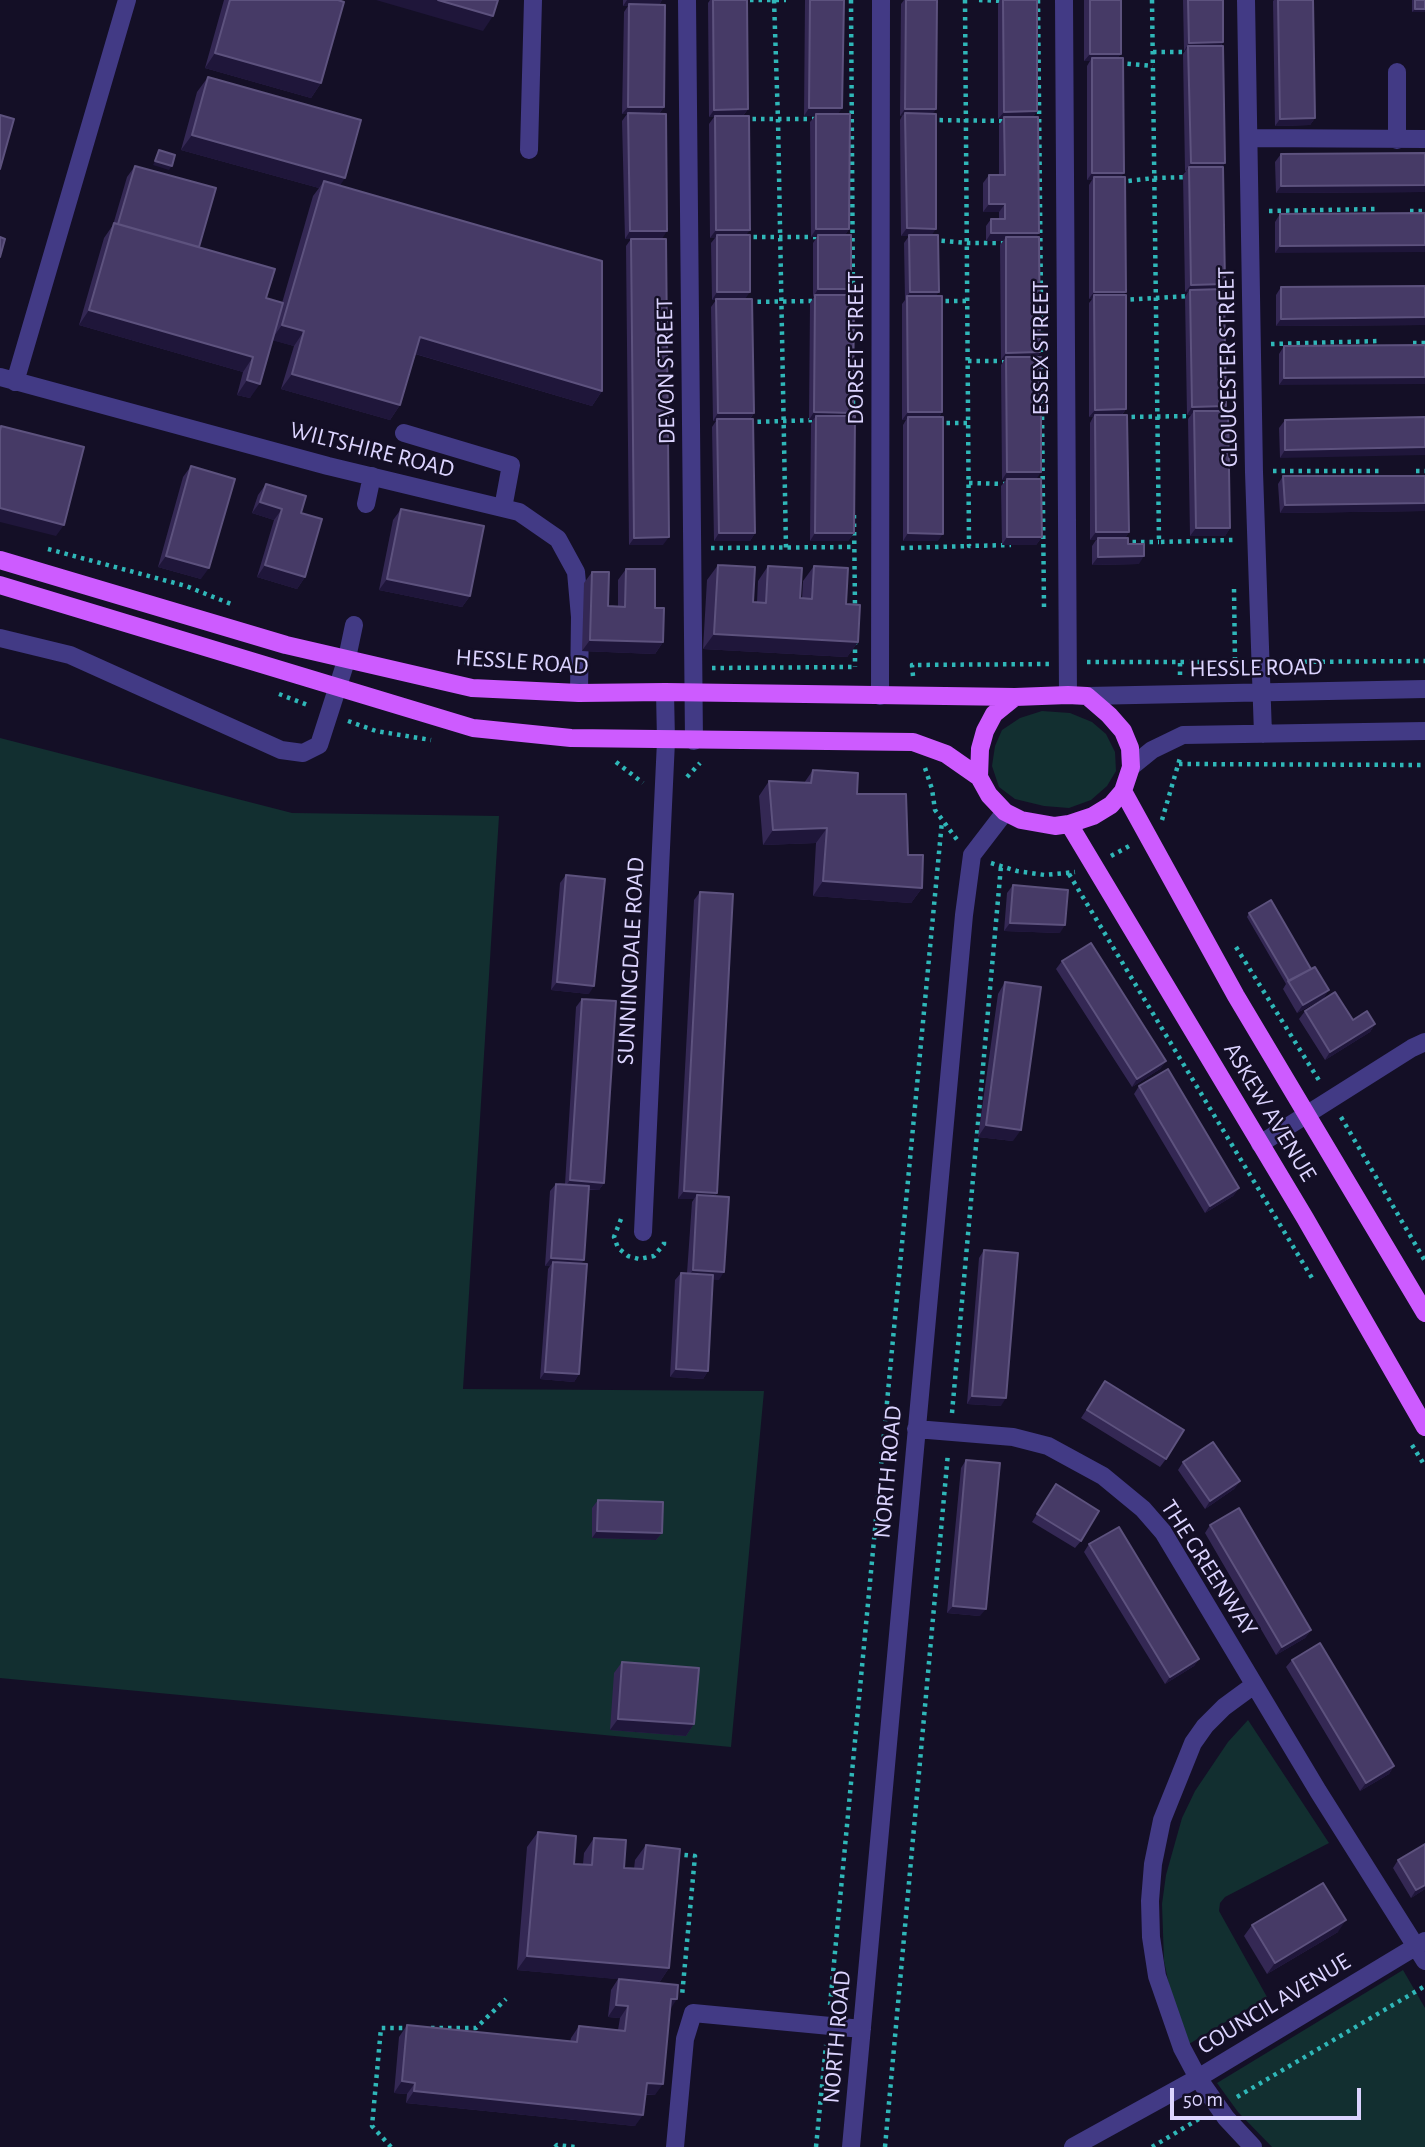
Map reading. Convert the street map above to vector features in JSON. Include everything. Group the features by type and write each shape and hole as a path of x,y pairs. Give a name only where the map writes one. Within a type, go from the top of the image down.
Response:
{"main road":[{"name":"HESSLE ROAD","path":"0,560 286,645 472,688 579,693 1015,697"},
{"path":"0,585 473,728 571,738 913,742 946,754 979,777 989,795 1005,812 1040,825 1069,824 1093,816 1111,805 1123,791 1131,767 1130,748 1123,731 1087,696 1015,697 994,714 985,731 980,748 979,777"},
{"name":"ASKEW AVENUE","path":"1123,791 1236,996 1425,1313"},
{"name":"ASKEW AVENUE","path":"1069,824 1425,1427"}],"street":[{"name":"WILTSHIRE ROAD","path":"127,0 8,379 372,476 519,512 558,539 576,572 580,617 579,693"},
{"path":"529,150 533,0"},
{"name":"DEVON STREET","path":"687,0 694,741"},
{"name":"DORSET STREET","path":"880,696 881,0"},
{"name":"ESSEX STREET","path":"1064,0 1068,695"},
{"name":"GLOUCESTER STREET","path":"1246,0 1254,472 1263,734"},
{"path":"1396,72 1397,139"},
{"path":"1250,138 1425,139"},
{"path":"404,433 511,465 503,508"},
{"path":"366,504 372,476"},
{"path":"0,638 70,655 281,750 303,753 319,745 347,658 354,625"},
{"name":"HESSLE ROAD","path":"1087,696 1425,689"},
{"name":"SUNNINGDALE ROAD","path":"643,1232 666,741 665,692"},
{"path":"1131,767 1152,750 1183,735 1425,731"},
{"name":"NORTH ROAD","path":"851,2147 964,915 972,855 1005,812"},
{"path":"1260,1144 1425,1042"},
{"name":"THE GREENWAY","path":"916,1429 1013,1437 1048,1446 1103,1476 1125,1492 1163,1532 1318,1791 1422,1949"},
{"path":"1253,2147 1219,2108 1198,2078 1182,2048 1157,1976 1151,1937 1150,1901 1153,1864 1162,1820 1193,1743 1224,1707 1254,1685"},
{"name":"COUNCIL AVENUE","path":"1073,2147 1422,1949"},
{"path":"675,2147 685,2039 693,2013 862,2029"}],"path":[{"path":"733,0 786,0"},
{"path":"774,0 786,548"},
{"path":"841,301 853,301 851,0"},
{"path":"965,0 969,546"},
{"path":"979,0 1014,1"},
{"path":"1152,0 1159,542"},
{"path":"1026,2 1038,1 1044,611"},
{"path":"1153,52 1201,52"},
{"path":"1107,63 1153,66"},
{"path":"740,119 827,119"},
{"path":"839,119 851,119"},
{"path":"919,120 1015,121"},
{"path":"1027,122 1039,122"},
{"path":"1109,182 1191,177"},
{"path":"1265,211 1376,209"},
{"path":"1410,211 1425,211"},
{"path":"741,237 828,237"},
{"path":"840,237 852,237"},
{"path":"931,240 1016,243"},
{"path":"1028,243 1040,243"},
{"path":"1120,300 1193,296"},
{"path":"742,302 817,301"},
{"path":"932,301 967,301"},
{"path":"1267,344 1379,341"},
{"path":"1413,343 1425,343"},
{"path":"968,361 1017,361"},
{"path":"1029,361 1041,361"},
{"path":"839,420 853,420 853,367"},
{"path":"1121,417 1206,415"},
{"path":"744,422 825,420"},
{"path":"932,423 968,424"},
{"path":"1269,471 1381,471"},
{"path":"1416,471 1425,471"},
{"path":"969,483 1018,484"},
{"path":"1030,484 1042,484"},
{"path":"854,509 855,614"},
{"path":"1122,542 1233,540"},
{"path":"897,548 1018,545"},
{"path":"705,548 854,547"},
{"path":"855,627 855,667"},
{"path":"1044,650 1044,664"},
{"path":"913,695 912,665 1425,661"},
{"path":"1180,663 1180,695"},
{"path":"705,668 869,666"},
{"path":"913,742 910,764 926,769 934,810 951,834 972,855 1001,866 1036,874 1069,874 1147,836 1160,824 1179,764 1183,735"},
{"path":"1179,764 1425,765"},
{"path":"816,2147 942,821"},
{"path":"885,2147 1001,866"},
{"path":"1069,874 1318,1288"},
{"path":"1231,938 1425,1261"},
{"path":"1411,1442 1425,1466"},
{"path":"672,1853 695,1856 681,2006"},
{"path":"1152,2147 1425,1986"},
{"path":"422,2028 476,2028 506,1999"},
{"path":"391,2147 372,2126 381,2028 408,2028"},
{"path":"555,2147 575,2147"}],"green space":[{"path":"1042,711 1070,713 1092,722 1106,734 1115,752 1116,771 1107,786 1091,800 1069,808 1044,806 1015,799 999,787 992,766 995,746 1002,730 1020,718"},
{"path":"0,738 292,813 499,816 463,1389 764,1391 731,1747 0,1678"},
{"path":"1248,1720 1329,1843 1225,1897 1220,1903 1219,1911 1267,1997 1189,2044 1170,1990 1164,1961 1162,1904 1166,1875 1182,1818 1195,1791 1228,1742"},
{"path":"1403,1970 1425,2008 1425,2147 1272,2147 1238,2112 1217,2083"}],"building":[{"path":"230,0 344,2 321,83 215,53"},
{"path":"438,0 498,0 493,16"},
{"path":"713,0 747,0 748,109 714,110"},
{"path":"810,0 844,0 842,108 809,108"},
{"path":"906,0 937,0 936,109 905,109"},
{"path":"1003,0 1037,0 1037,111 1004,112"},
{"path":"1090,0 1121,0 1121,54 1090,54"},
{"path":"1188,0 1223,0 1223,42 1189,43"},
{"path":"1278,0 1313,0 1315,118 1280,119"},
{"path":"1415,0 1425,0 1425,9 1415,9"},
{"path":"629,4 665,5 664,107 628,107"},
{"path":"1188,46 1223,46 1225,163 1191,163"},
{"path":"1092,58 1123,58 1124,173 1092,173"},
{"path":"208,77 361,120 345,178 192,135"},
{"path":"628,113 666,114 667,231 630,231"},
{"path":"905,113 936,114 936,229 907,228"},
{"path":"816,114 850,114 849,229 816,229"},
{"path":"0,115 14,119 0,169"},
{"path":"715,116 749,116 750,230 716,230"},
{"path":"1004,117 1038,117 1039,233 991,233 991,219 1005,219 1005,204 989,204 989,175 1005,175"},
{"path":"159,150 175,155 172,166 155,161"},
{"path":"1425,153 1425,185 1281,186 1281,154"},
{"path":"135,166 216,188 199,247 118,224"},
{"path":"1189,167 1223,167 1225,284 1191,285"},
{"path":"1094,177 1125,177 1126,292 1094,292"},
{"path":"324,181 602,261 602,391 420,337 400,405 292,374 304,331 282,325"},
{"path":"1425,213 1425,245 1280,246 1280,214"},
{"path":"114,223 275,269 266,298 283,303 260,384 247,380 253,357 89,310"},
{"path":"717,235 750,235 750,292 717,292"},
{"path":"818,235 851,235 851,289 818,289"},
{"path":"909,235 938,235 939,292 910,292"},
{"path":"0,237 5,239 0,257"},
{"path":"1006,237 1039,237 1040,352 1006,353"},
{"path":"631,239 666,239 669,537 634,538"},
{"path":"1425,286 1425,317 1281,319 1281,287"},
{"path":"1224,289 1226,406 1192,407 1190,290"},
{"path":"815,295 854,295 853,413 814,412"},
{"path":"1094,295 1126,295 1126,409 1095,410"},
{"path":"907,296 942,296 942,412 908,412"},
{"path":"716,299 752,299 754,413 718,413"},
{"path":"1425,345 1425,377 1284,378 1284,346"},
{"path":"1006,357 1041,357 1041,472 1007,472"},
{"path":"1194,411 1228,411 1230,528 1196,528"},
{"path":"1095,415 1127,415 1129,532 1096,532"},
{"path":"816,416 855,416 854,533 815,533"},
{"path":"908,417 943,417 943,534 908,533"},
{"path":"1425,417 1425,447 1285,450 1285,420"},
{"path":"717,419 753,419 755,533 719,533"},
{"path":"1,426 84,447 64,525 0,508"},
{"path":"191,466 235,479 209,568 166,556"},
{"path":"1283,476 1425,476 1425,503 1285,505"},
{"path":"1007,479 1041,479 1042,537 1007,537"},
{"path":"266,484 306,496 301,513 322,519 305,577 265,565 282,509 260,502"},
{"path":"401,509 484,526 470,596 387,579"},
{"path":"1098,538 1128,538 1128,544 1144,544 1144,556 1098,557"},
{"path":"718,565 755,567 753,602 766,603 768,566 802,568 800,598 812,599 814,566 848,568 846,604 860,605 858,642 714,634"},
{"path":"626,569 655,569 655,608 664,608 663,642 590,640 592,572 609,572 608,606 625,607"},
{"path":"813,770 858,773 857,794 906,794 908,855 923,855 922,888 823,881 827,828 773,830 769,781 811,783"},
{"path":"566,875 605,879 594,986 557,982"},
{"path":"1013,885 1068,890 1065,925 1010,923"},
{"path":"700,892 733,894 717,1193 684,1191"},
{"path":"1271,900 1311,969 1289,981 1249,913"},
{"path":"1091,943 1166,1061 1137,1079 1062,961"},
{"path":"1315,967 1329,990 1303,1005 1288,981"},
{"path":"1005,982 1041,987 1021,1130 986,1125"},
{"path":"1335,992 1353,1020 1367,1011 1375,1024 1330,1052 1305,1011"},
{"path":"582,999 616,1001 604,1183 570,1180"},
{"path":"1168,1069 1239,1188 1210,1206 1139,1086"},
{"path":"556,1184 589,1186 584,1260 551,1258"},
{"path":"697,1195 729,1197 724,1272 693,1270"},
{"path":"984,1250 1018,1253 1006,1398 972,1396"},
{"path":"553,1262 587,1264 579,1374 545,1372"},
{"path":"681,1273 713,1275 708,1371 676,1369"},
{"path":"1105,1381 1184,1430 1166,1459 1087,1410"},
{"path":"1213,1442 1240,1481 1210,1501 1183,1462"},
{"path":"966,1460 1000,1463 986,1609 953,1606"},
{"path":"1056,1484 1099,1511 1081,1541 1037,1514"},
{"path":"598,1500 663,1502 662,1533 597,1531"},
{"path":"1239,1508 1311,1630 1282,1647 1210,1525"},
{"path":"1119,1527 1199,1659 1170,1677 1089,1544"},
{"path":"1320,1643 1394,1766 1366,1783 1292,1660"},
{"path":"622,1662 699,1668 694,1724 618,1719"},
{"path":"538,1832 576,1836 574,1864 592,1865 594,1838 626,1840 624,1868 643,1869 646,1845 680,1849 669,1968 527,1956"},
{"path":"1425,1844 1425,1885 1416,1890 1398,1860"},
{"path":"1323,1883 1346,1920 1275,1963 1252,1925"},
{"path":"619,1979 678,1985 677,1999 671,1999 663,2084 647,2083 643,2115 414,2091 415,2083 402,2081 407,2025 577,2042 579,2026 625,2031 628,2006 616,2005"}]}
